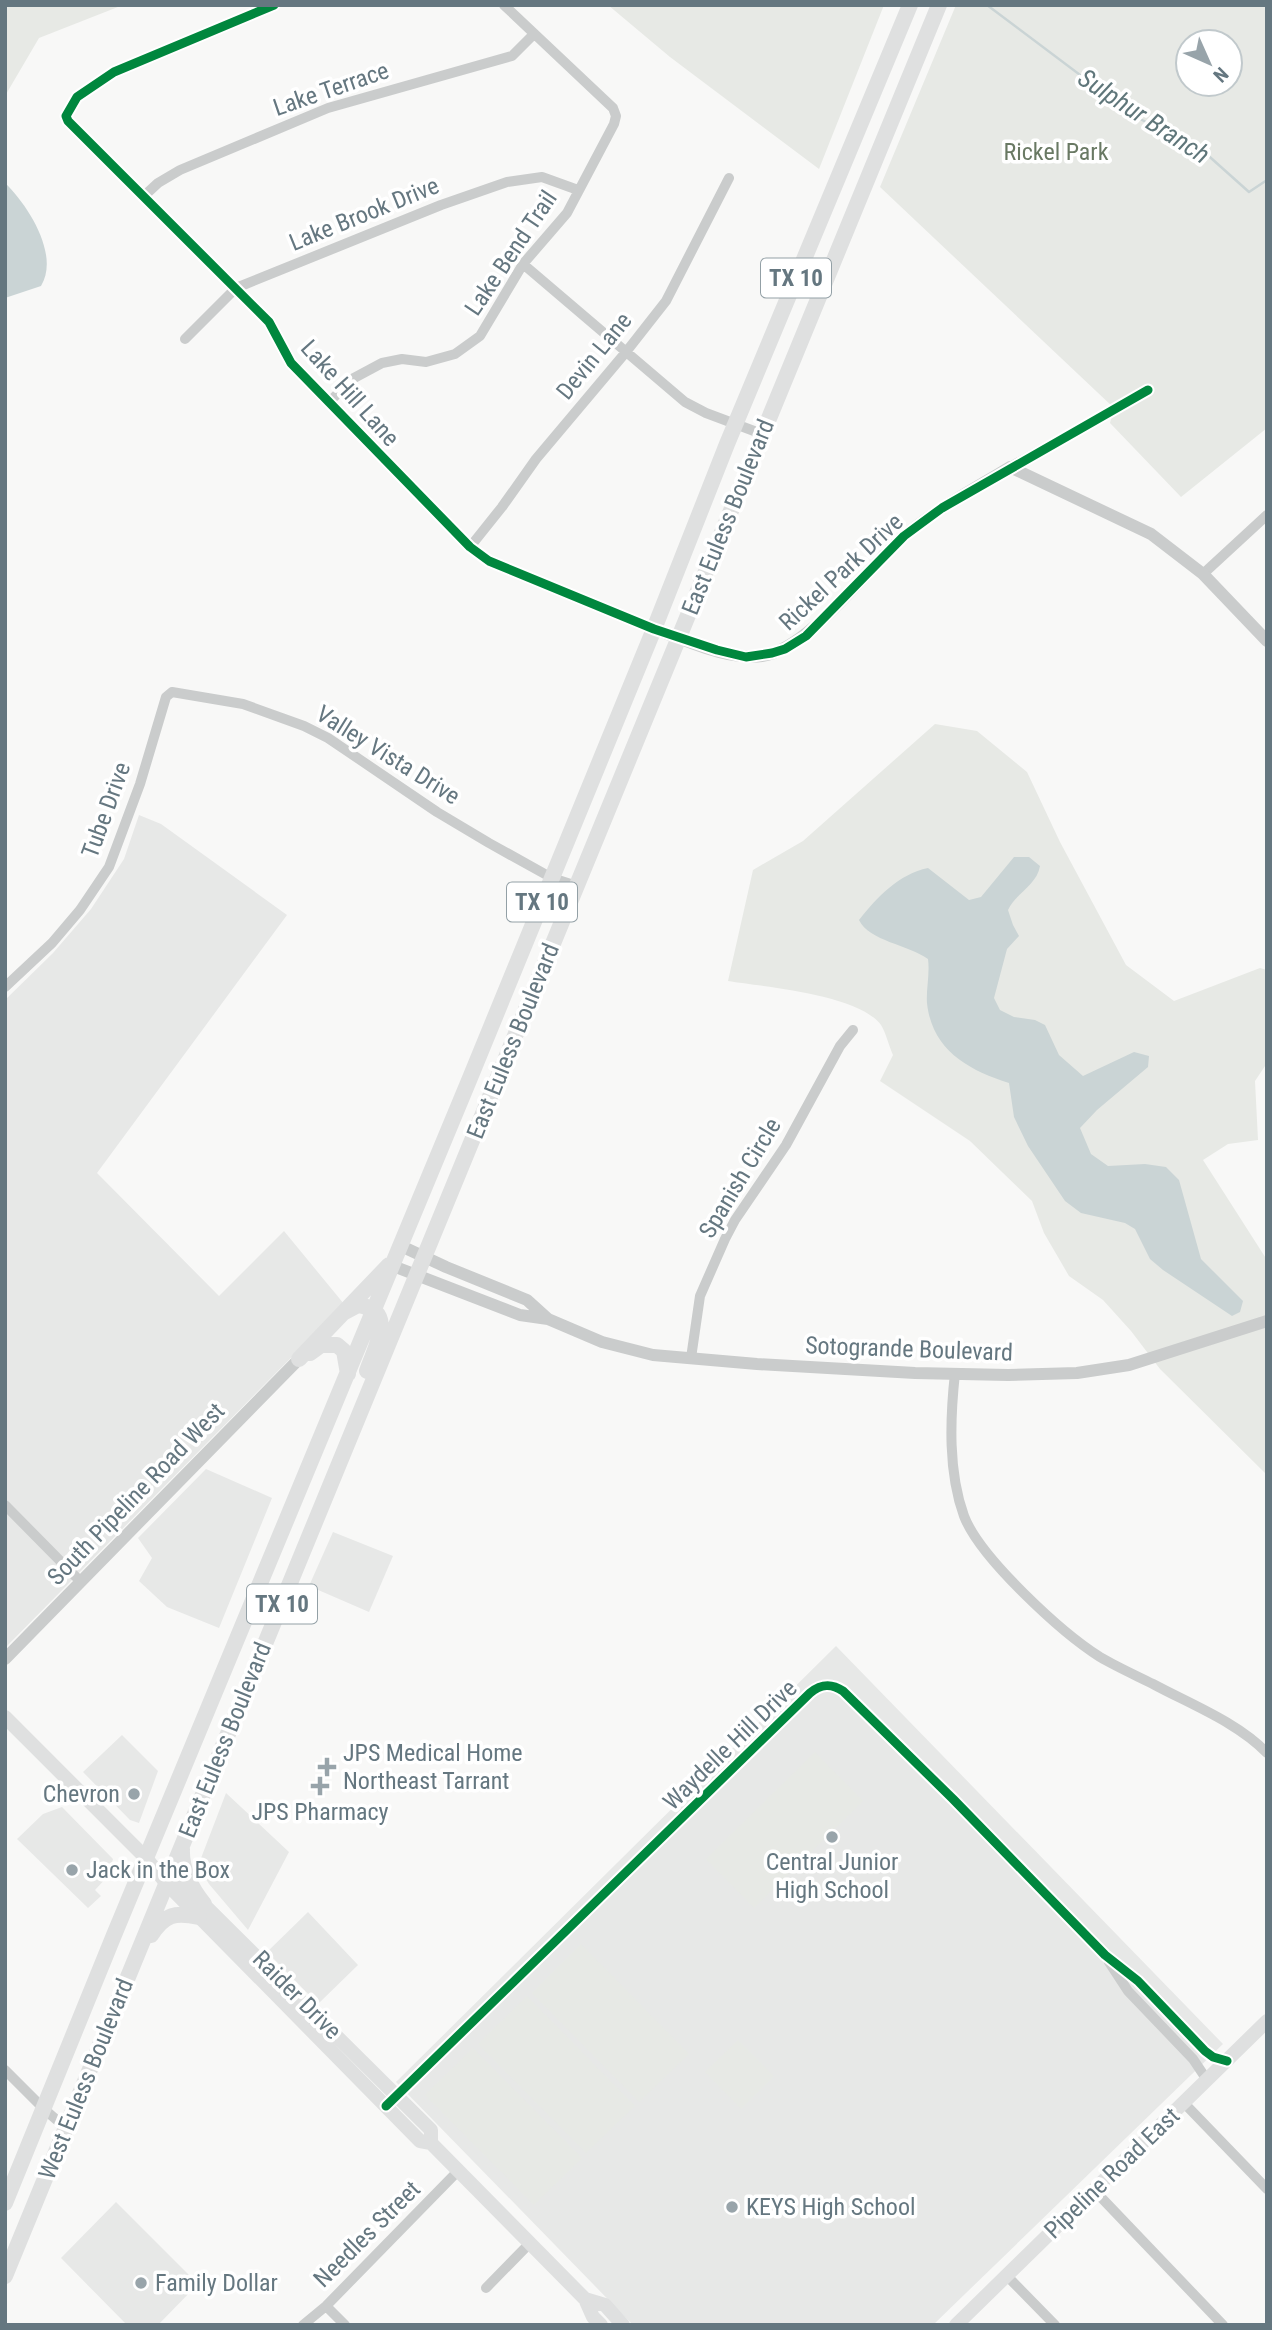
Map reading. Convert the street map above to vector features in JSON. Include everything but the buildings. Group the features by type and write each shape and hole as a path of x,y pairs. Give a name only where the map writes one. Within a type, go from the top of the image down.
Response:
{"main road":[{"name":"East Euless Boulevard","path":"147,1859 552,878 735,424 910,5"},
{"name":"East Euless Boulevard","path":"169,1877 939,5"},
{"path":"299,1359 397,1256"},
{"path":"343,1313 358,1305 374,1311 381,1324 381,1334 358,1399 352,1434"},
{"path":"299,1359 321,1345 337,1345 344,1351 348,1374"},
{"path":"264,1576 289,1586"},
{"name":"Raider Drive","path":"5,1717 147,1859 397,2095 431,2130 431,2143"},
{"path":"136,1958 157,1926 166,1919 182,1913 202,1911 186,1874 182,1857 183,1843"},
{"name":"West Euless Boulevard","path":"5,2203 147,1859"},
{"name":"West Euless Boulevard","path":"5,2276 169,1877"},
{"name":"Raider Drive","path":"250,1958 420,2141 431,2143 585,2299 593,2317 601,2325"},
{"name":"Pipeline Road East","path":"956,2325 1267,2021"},
{"name":"Raider Drive","path":"585,2299 604,2305 623,2325"}],"street":[{"name":"Lake Hill Lane","path":"274,5 114,72 77,97 66,116 68,121 269,322 291,363 470,547 489,561 654,629"},
{"path":"504,5 534,34"},
{"name":"Lake Bend Trail","path":"329,402 354,378 382,363 402,359 426,362 455,354 480,335 523,264 567,213 616,116 613,108 534,34"},
{"name":"Lake Terrace","path":"144,196 158,183 180,170 328,108 512,56 534,34"},
{"name":"Lake Brook Drive","path":"184,339 236,288 441,205 507,182 542,177 578,190"},
{"name":"Devin Lane","path":"470,547 536,459 666,301 729,178"},
{"path":"523,264 685,402 762,435"},
{"name":"Rickel Park Drive","path":"654,629 746,657 764,656 785,649 806,636 904,536 942,508 1148,390"},
{"path":"1010,467 1151,534 1203,574 1267,641"},
{"path":"1203,574 1267,515"},
{"name":"Valley Vista Drive","path":"166,697 173,692 243,704 302,725 328,738 437,812 552,878 577,886"},
{"name":"Tube Drive","path":"5,987 66,926 109,867 138,789 166,697"},
{"name":"Spanish Circle","path":"691,1358 700,1296 725,1239 786,1145 840,1046 852,1030"},
{"name":"Sotogrande Boulevard","path":"397,1256 425,1258 527,1300 548,1319"},
{"name":"Sotogrande Boulevard","path":"397,1256 418,1276 520,1315 548,1319 602,1342 653,1355 691,1358 915,1373 1008,1375 1090,1371 1129,1365 1263,1322"},
{"name":"South Pipeline Road West","path":"5,1659 299,1359"},
{"path":"955,1373 951,1443 957,1493 964,1517 983,1548 1037,1605 1100,1657 1224,1722 1267,1753"},
{"path":"5,1505 80,1581"},
{"name":"Waydelle Hill Drive","path":"386,2106 810,1693 825,1685 844,1691 1105,1955 1138,1981 1205,2051 1213,2057 1227,2061"},
{"name":"Waydelle Hill Drive","path":"1105,1955 1128,1991 1193,2059 1207,2080"},
{"path":"5,2070 66,2128"},
{"path":"1184,2103 1267,2189"},
{"name":"Needles Street","path":"303,2325 326,2306 458,2171"},
{"path":"1094,2190 1223,2325"},
{"path":"486,2288 530,2243"},
{"path":"1007,2276 1055,2325"},
{"path":"326,2306 345,2325"}],"shaded area":[{"path":"5,183 32,217 47,260 46,274 41,286 5,298"},
{"path":"139,815 161,824 287,915 97,1173 219,1296 284,1231 344,1304 5,1648 5,1000 53,953 91,909 124,859"},
{"path":"1014,857 1029,857 1040,866 1031,884 1008,910 1019,936 1007,949 994,998 1000,1010 1014,1017 1035,1020 1045,1025 1059,1055 1083,1076 1134,1052 1149,1056 1148,1067 1080,1128 1091,1154 1108,1166 1145,1164 1166,1167 1179,1180 1201,1259 1243,1301 1240,1312 1232,1316 1150,1259 1135,1229 1125,1223 1081,1213 1065,1201 1028,1146 1014,1117 1009,1083 980,1072 954,1056 936,1034 927,1003 928,959 871,933 859,920 873,903 898,881 928,868 969,900 981,897"},
{"path":"206,1469 272,1498 219,1628 167,1607 139,1581 152,1558 138,1538"},
{"path":"333,1532 393,1556 369,1612 309,1586"},
{"name":"Central Junior High School","path":"836,1646 1223,2044 933,2325 633,2325 396,2082"},
{"path":"122,1735 158,1771 139,1823 130,1820 83,1772"},
{"path":"226,1793 289,1852 248,1930 209,1884 198,1866"},
{"path":"62,1807 113,1859 108,1876 95,1890 101,1896 88,1908 17,1839 43,1814"},
{"path":"308,1912 358,1965 318,2004 267,1952"},
{"path":"116,2202 198,2284 158,2325 127,2325 61,2258"}],"green space":[{"path":"5,5 123,5 39,38 5,96"},
{"path":"608,5 884,5 819,169 670,57"},
{"name":"Rickel Park","path":"956,5 1267,5 1267,428 1181,497 1110,423 1114,408 880,187"},
{"path":"935,724 977,731 1027,772 1060,842 1126,965 1174,1001 1260,968 1267,970 1267,1063 1255,1081 1258,1140 1228,1144 1203,1160 1267,1260 1267,1475 1160,1369 1103,1300 1069,1276 1044,1233 1032,1201 970,1141 880,1081 893,1055 881,1025 870,1015 833,999 728,981 753,870 803,841"},
{"path":"815,1752 863,1801 754,1908 706,1859"},
{"path":"581,1944 689,2054 639,2102 532,1993"},
{"path":"527,1996 635,2106 586,2153 478,2044"},
{"path":"738,2040 774,2076 741,2109 705,2072"},
{"path":"473,2048 582,2158 534,2205 425,2095"}],"waterway":[{"name":"Sulphur Branch","path":"987,5 1136,117 1202,150 1249,192 1267,180"}],"cycle path":[{"path":"274,5 114,72 77,97 66,116 269,322 291,363 470,547 489,561 654,629 717,650 746,657 772,653 785,649 806,636 904,536 942,508 1148,390"},
{"path":"386,2106 810,1693 826,1686 843,1691 1105,1955 1138,1981 1205,2051 1213,2057 1227,2061"}],"place":[{"name":"JPS Medical Home Northeast Tarrant","path":"327,1767"},
{"name":"JPS Pharmacy","path":"320,1786"},
{"name":"Chevron","path":"134,1794"},
{"name":"Central Junior High School","path":"832,1837"},
{"name":"Jack in the Box","path":"72,1870"},
{"name":"KEYS High School","path":"732,2207"},
{"name":"Family Dollar","path":"141,2283"}]}
